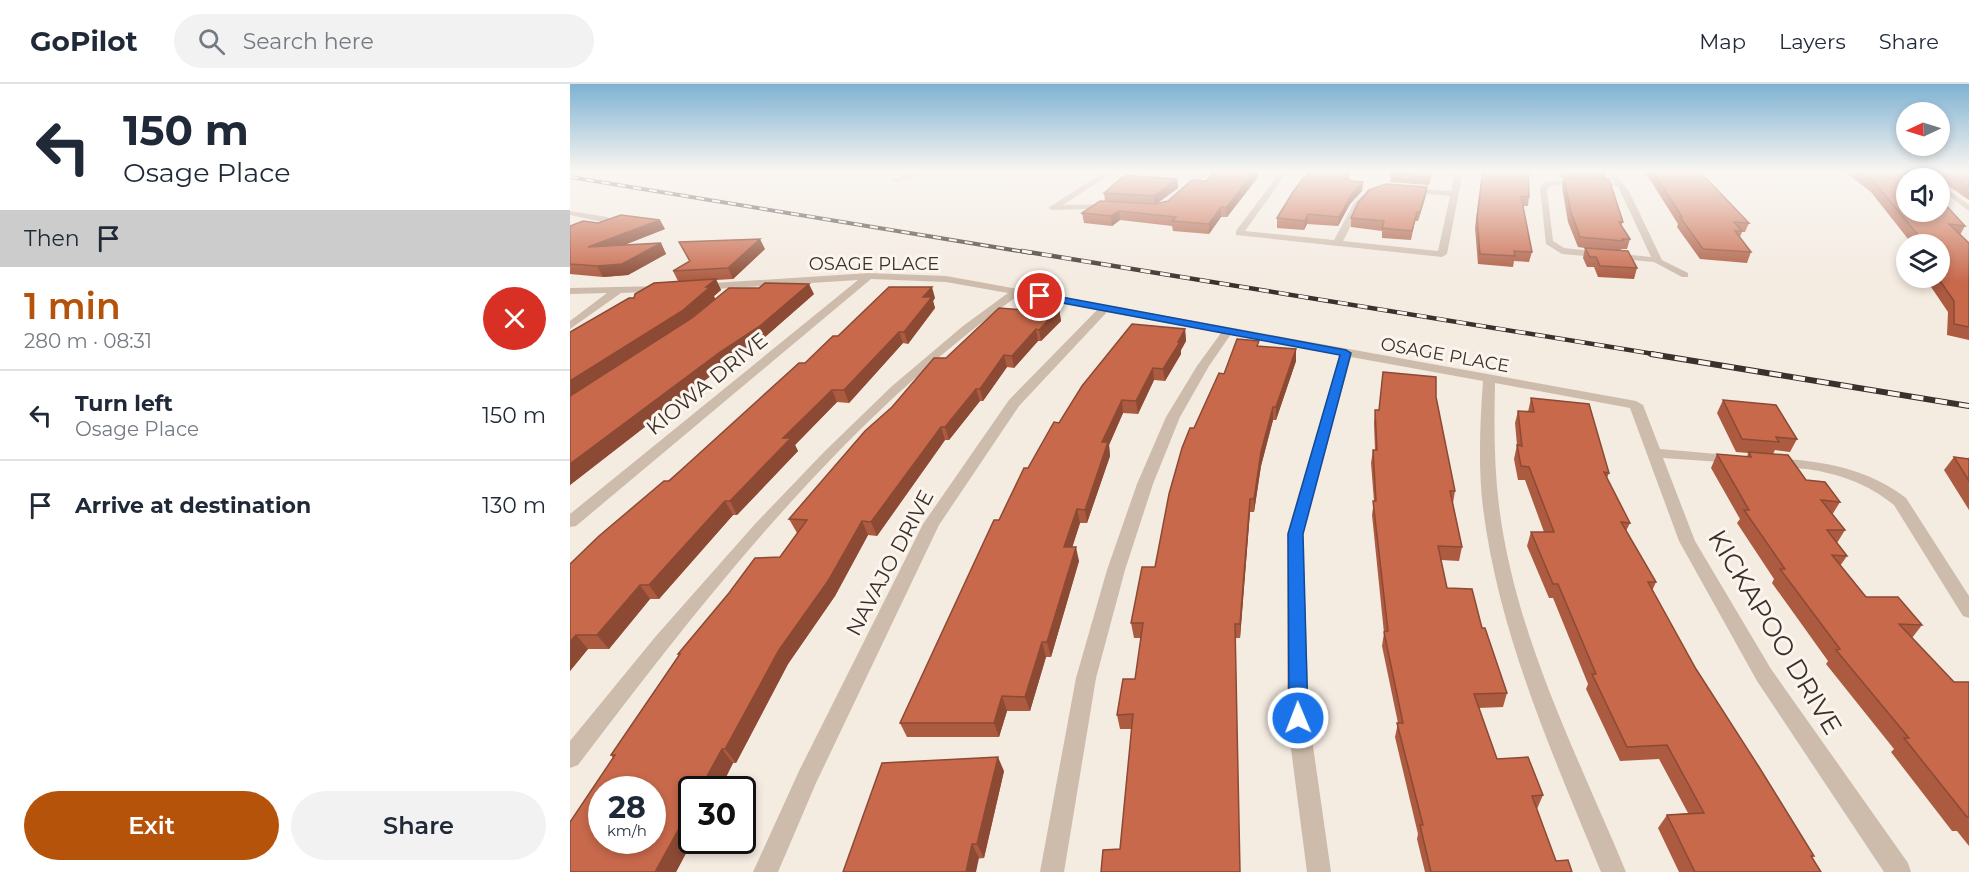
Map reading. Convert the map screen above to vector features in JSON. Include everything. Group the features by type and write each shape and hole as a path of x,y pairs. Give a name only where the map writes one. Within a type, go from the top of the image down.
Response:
{"street":[{"path":"1258,208 1239,233 1442,254 1451,208"},
{"path":"1337,243 1357,208"},
{"path":"1545,208 1549,242 1562,251 1658,261 1685,275"},
{"path":"1632,208 1658,261"},
{"path":"570,213 607,220 589,226"},
{"name":"OSAGE PLACE","path":"570,291 680,288 869,276 946,279 1489,380 1636,405"},
{"name":"KIOWA DRIVE","path":"570,522 869,276"},
{"path":"726,300 742,284"},
{"path":"570,326 617,291"},
{"path":"570,758 626,686 761,525 868,415 984,314 1017,292"},
{"name":"NAVAJO DRIVE","path":"765,872 807,778 931,524 1014,403 1106,307"},
{"path":"1052,872 1086,678 1116,570 1145,484 1173,417 1203,366 1227,332"},
{"path":"1319,872 1298,718 1295,534 1346,353"},
{"path":"1489,380 1485,417 1488,482 1499,552 1517,627 1579,789 1614,872"},
{"name":"KICKAPOO DRIVE","path":"1636,405 1687,541 1764,675 1899,872"},
{"path":"1654,453 1753,460 1847,472 1867,479 1886,489 1900,501 1969,611"}],"building":[{"path":"1090,208 1220,208 1209,224 1172,221 1176,217 1119,211 1111,216 1082,213"},
{"path":"1283,208 1344,208 1339,217 1308,214 1305,221 1277,218"},
{"path":"1356,208 1421,208 1420,212 1417,212 1412,231 1382,228 1384,221 1351,218"},
{"path":"1478,208 1523,208 1532,252 1514,251 1515,256 1480,254"},
{"path":"1570,208 1618,208 1623,222 1619,222 1630,239 1622,239 1623,241 1580,237"},
{"path":"1676,208 1734,208 1749,223 1734,222 1742,231 1735,231 1751,252 1703,249 1680,217 1682,217"},
{"path":"1950,210 1965,226 1949,224 1969,243 1969,327 1954,324 1954,301 1945,288 1950,288 1950,234 1917,234 1907,222 1950,222"},
{"path":"621,215 660,220 588,247 661,243 622,264 597,266 570,264 570,226 583,221 598,223"},
{"path":"760,239 728,268 673,271 690,261 679,242"},
{"path":"1585,248 1628,251 1637,268 1600,266 1596,257 1590,257"},
{"path":"716,279 682,311 570,381 570,332 629,298 634,298 635,294 654,283"},
{"path":"765,283 809,284 760,326 720,352 570,464 570,396 692,318 729,288 759,288"},
{"path":"889,287 932,287 923,297 932,297 904,332 899,332 844,390 832,390 783,438 791,438 730,501 725,501 649,585 640,585 597,635 576,635 570,642 570,564 664,481 669,481 799,363 805,363 833,336 838,336"},
{"path":"1030,306 1059,309 1039,330 1036,329 1012,356 1004,355 980,389 976,389 945,427 941,427 871,522 862,521 828,581 779,650 725,749 722,749 707,776 678,776 678,830 666,852 666,776 601,776 615,755 611,755 680,654 678,654 755,558 780,557 807,520 789,519 865,431 892,407 934,358 946,358 999,308 1026,310"},
{"path":"1132,324 1185,329 1178,342 1180,342 1163,369 1153,368 1136,401 1122,400 1102,442 1108,442 1085,510 1077,509 1064,547 1076,547 1047,642 1042,642 1025,697 1002,696 994,723 900,723 994,520 999,520 1024,468 1028,468 1054,422 1059,423 1082,386"},
{"path":"1237,339 1259,341 1257,346 1296,349 1276,407 1273,407 1261,452 1254,499 1250,499 1240,624 1235,624 1240,872 1101,872 1103,850 1120,849 1133,714 1117,715 1123,679 1135,679 1143,623 1131,623 1142,567 1155,567 1169,494 1182,448 1190,428 1194,428 1219,373 1224,374"},
{"path":"1383,372 1436,377 1436,397 1455,491 1450,491 1462,547 1438,546 1447,588 1472,589 1482,628 1485,628 1507,693 1474,694 1497,759 1528,757 1543,795 1532,796 1556,861 1568,860 1572,872 1431,872 1420,825 1423,825 1397,723 1403,723 1384,632 1388,631 1373,501 1376,501 1373,450 1377,450 1375,410 1379,410"},
{"path":"1531,398 1589,404 1609,473 1604,472 1630,523 1621,522 1656,582 1648,582 1696,669 1814,856 1811,856 1821,872 1695,872 1667,815 1704,813 1667,745 1627,747 1592,674 1596,674 1558,584 1553,584 1531,532 1554,532 1529,467 1521,466 1517,445 1522,446 1518,411 1534,412"},
{"path":"1723,400 1776,405 1797,439 1776,437 1779,442 1742,439"},
{"path":"1749,452 1788,455 1806,480 1825,482 1840,502 1821,500 1845,530 1827,530 1847,556 1832,555 1866,597 1898,597 1922,625 1899,624 1954,682 1969,682 1969,817 1904,738 1909,738 1836,650 1840,649 1780,569 1785,569 1744,510 1749,510 1717,454 1751,457"},
{"path":"1954,457 1969,459 1969,481"},
{"path":"998,757 977,844 972,844 966,872 843,872 882,763"},
{"path":"588,795 588,854 665,854 655,872 570,872 570,822"}],"railway":[{"path":"757,208 1031,253"},
{"path":"1022,251 1660,355"},
{"path":"1651,354 1969,406"}],"route":[{"path":"1040,296 1346,353 1295,534 1298,718"}]}
